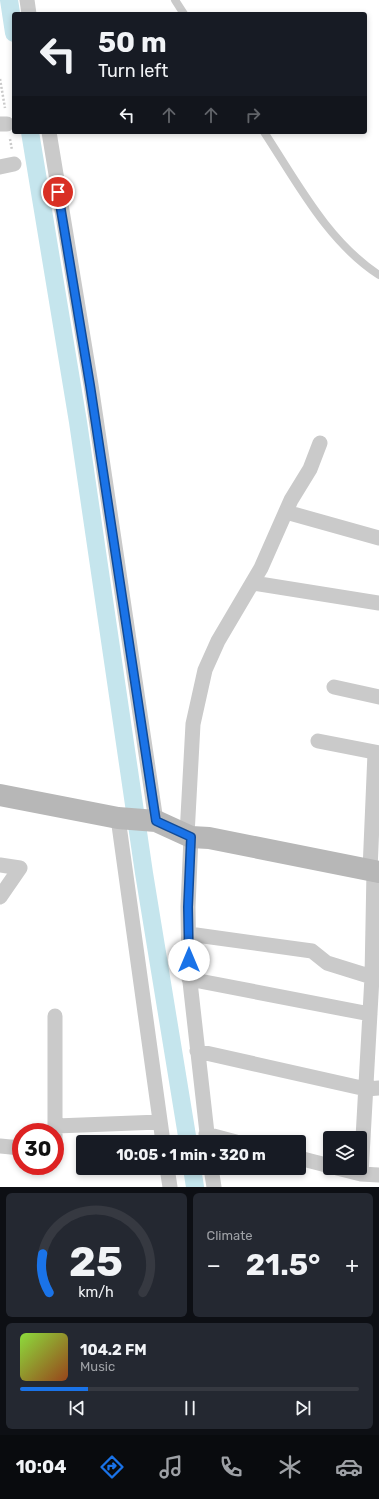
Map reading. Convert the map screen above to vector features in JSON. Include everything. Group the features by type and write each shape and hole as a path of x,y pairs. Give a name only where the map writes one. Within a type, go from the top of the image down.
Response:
{"street":[{"path":"27,0 29,12"},
{"path":"48,134 89,378 137,819 162,1135"},
{"path":"207,1135 189,979 189,836 193,724 205,670 218,641 253,583 286,512 310,469 320,443"},
{"path":"286,512 379,538"},
{"path":"253,583 379,603"},
{"path":"334,687 379,697"},
{"path":"318,741 377,753 370,1014 372,1088 366,1131"},
{"path":"0,794 137,819 189,836 210,838 374,871"},
{"path":"0,865 20,868 0,897"},
{"path":"189,934 312,952 327,963 372,977"},
{"path":"189,979 370,1014"},
{"path":"55,1016 56,1123"},
{"path":"197,1051 372,1088"},
{"path":"64,1126 160,1122"},
{"path":"0,1146 12,1147"},
{"path":"306,1160 323,1164"},
{"path":"367,1174 379,1175"},
{"path":"168,1175 170,1187"},
{"path":"212,1175 214,1187"}],"lane":[{"path":"176,0 183,12"},
{"path":"265,134 329,229 348,250 379,274"}],"waterway":[{"path":"9,0 12,20"},
{"path":"30,134 78,422 144,873 187,1135"},
{"path":"193,1175 195,1187"}],"route":[{"path":"58,192 90,385 156,821 191,837 188,907 189,960"}]}
